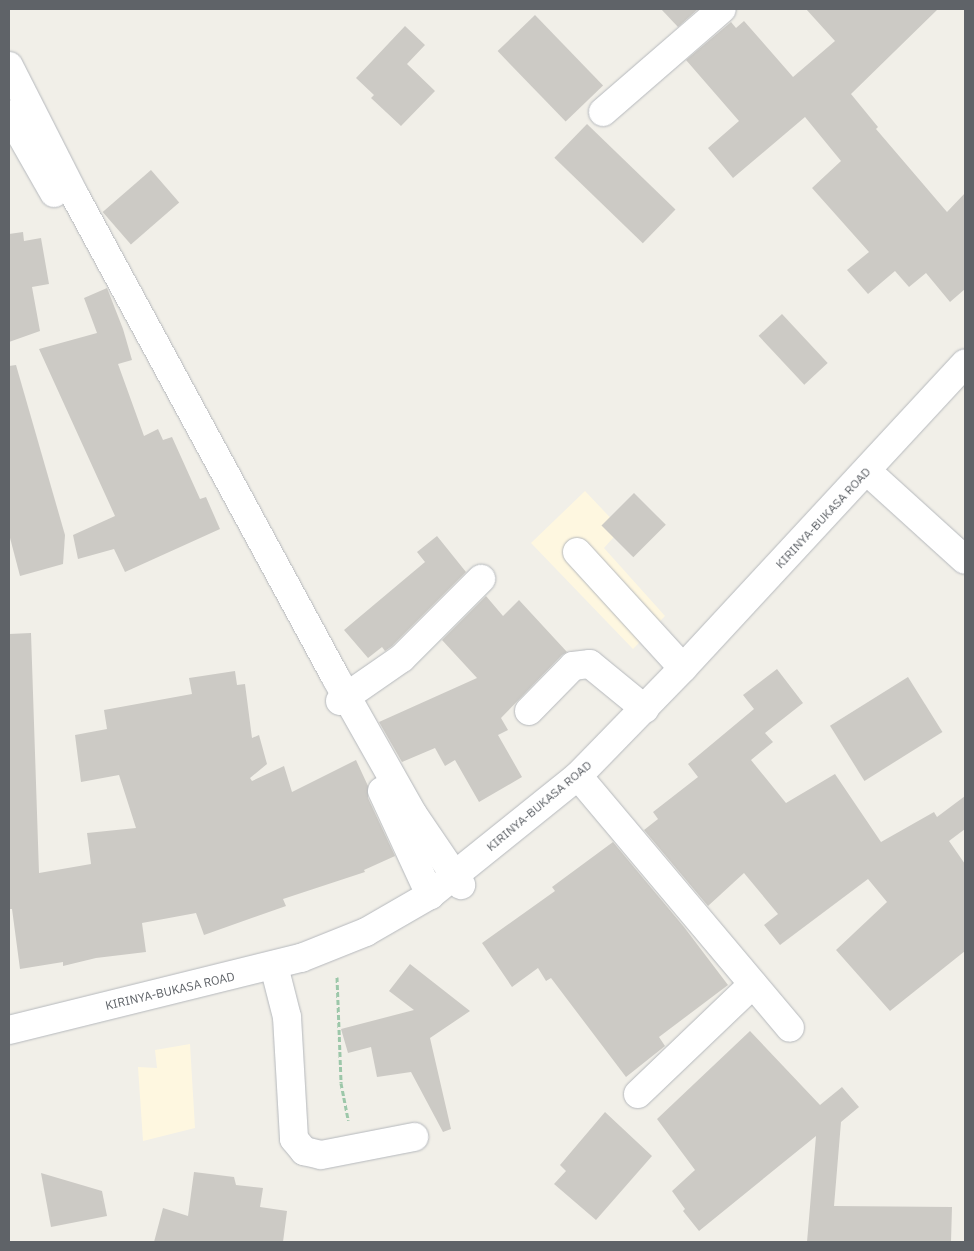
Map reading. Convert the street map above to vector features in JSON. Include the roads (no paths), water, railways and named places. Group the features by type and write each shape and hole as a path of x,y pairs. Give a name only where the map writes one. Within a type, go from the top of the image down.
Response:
{"street":[{"path":"603,112 722,9"},
{"path":"9,66 74,194 336,678 414,814 461,885"},
{"path":"9,114 340,701 430,895"},
{"name":"KIRINYA-BUKASA ROAD","path":"9,1030 301,958 366,932 430,895 578,776 683,668 965,363"},
{"path":"867,471 965,560"},
{"path":"577,552 683,668"},
{"path":"340,701 402,658 481,579"},
{"path":"529,712 574,666 590,664 644,708"},
{"path":"578,776 790,1028"},
{"path":"274,966 288,1017 294,1140 304,1151 321,1155 414,1137"},
{"path":"638,1094 753,984"}]}
